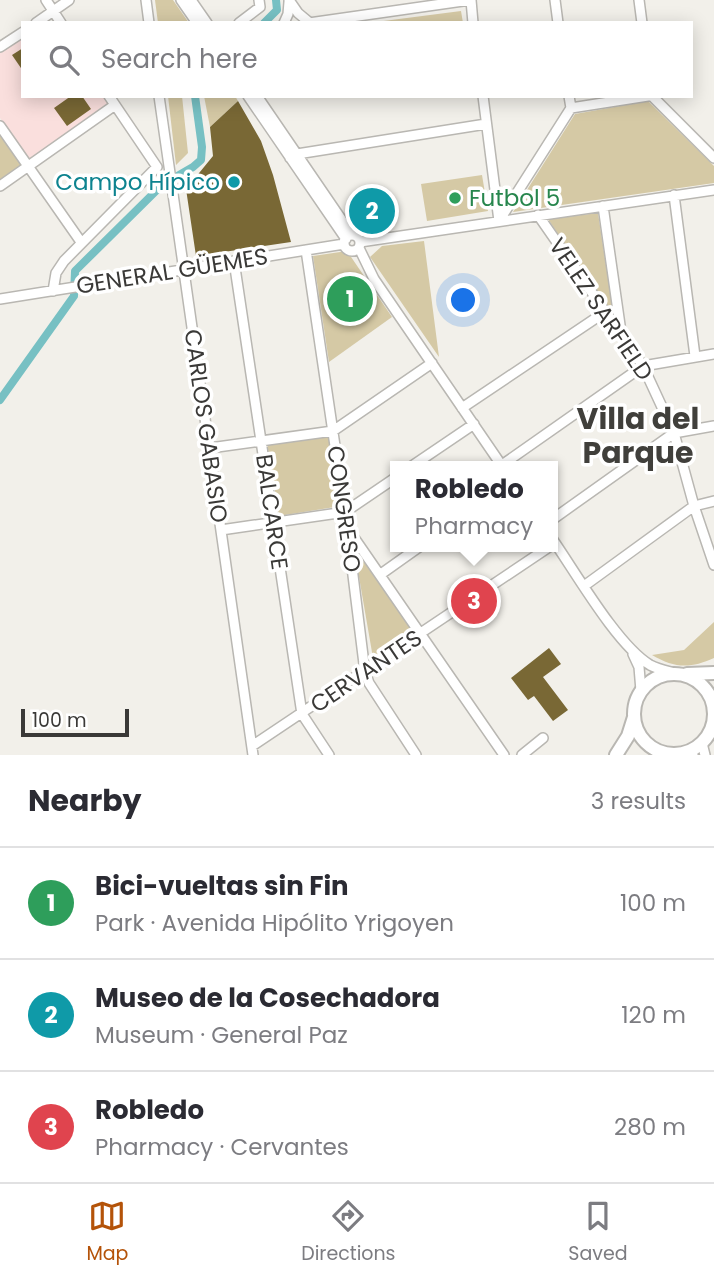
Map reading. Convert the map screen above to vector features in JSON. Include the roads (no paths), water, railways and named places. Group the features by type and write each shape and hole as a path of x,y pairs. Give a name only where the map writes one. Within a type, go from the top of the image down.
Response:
{"highway":[{"path":"634,716 643,739 660,752 679,754 703,749 714,721 714,709 703,686 679,673"},
{"path":"616,755 628,736 635,703 650,681 662,675 714,673"}],"street":[{"path":"46,0 60,21"},
{"path":"39,21 69,0"},
{"path":"146,0 149,21"},
{"path":"181,0 196,21"},
{"path":"191,0 206,21"},
{"path":"242,21 258,10 259,0"},
{"path":"289,0 308,21"},
{"path":"285,21 289,0"},
{"path":"324,21 470,0 474,21"},
{"path":"555,0 558,21"},
{"path":"639,0 642,21"},
{"path":"0,47 21,33"},
{"name":"CARLOS GABASIO","path":"159,98 253,751"},
{"path":"250,98 293,156 352,243 366,273 374,279 499,461"},
{"path":"258,98 293,156"},
{"path":"483,98 499,221"},
{"path":"499,221 570,108 569,98"},
{"path":"570,108 637,98"},
{"path":"652,98 714,158"},
{"path":"0,186 29,167 112,101 157,167"},
{"path":"293,156 486,124"},
{"path":"0,125 81,242"},
{"path":"53,290 56,273 81,242 157,167 168,167"},
{"name":"GENERAL GÜEMES","path":"0,299 306,250 714,190"},
{"path":"674,195 695,356"},
{"path":"603,206 621,334"},
{"name":"VELEZ SARFIELD","path":"538,215 643,366 674,433 714,565"},
{"name":"CONGRESO","path":"306,250 345,512 365,672 416,755"},
{"name":"BALCARCE","path":"234,261 302,714 329,755"},
{"path":"462,408 605,312"},
{"path":"509,461 643,366 714,354"},
{"path":"210,448 333,431 432,363"},
{"path":"419,461 474,424"},
{"path":"558,515 674,433 714,426"},
{"path":"221,530 345,512 390,481"},
{"path":"584,586 694,506 714,501"},
{"path":"347,527 504,755"},
{"path":"558,551 629,646 639,667 641,691"},
{"path":"381,574 412,552"},
{"name":"CERVANTES","path":"253,751 302,714 539,552"},
{"path":"629,646 652,666 679,673"},
{"path":"522,755 543,738"}],"waterway":[{"path":"266,21 277,10 276,0"},
{"path":"0,400 74,296 75,271 162,185 201,160 202,147 195,98"}],"place":[{"name":"Campo Hípico","path":"234,182"},
{"name":"Futbol 5","path":"455,198"},
{"name":"Museo de la Cosechadora","path":"372,211"},
{"name":"Bici-vueltas sin Fin","path":"350,299"},
{"name":"Robledo","path":"474,601"}],"district":[{"name":"Villa del Parque","path":"638,436"}]}
